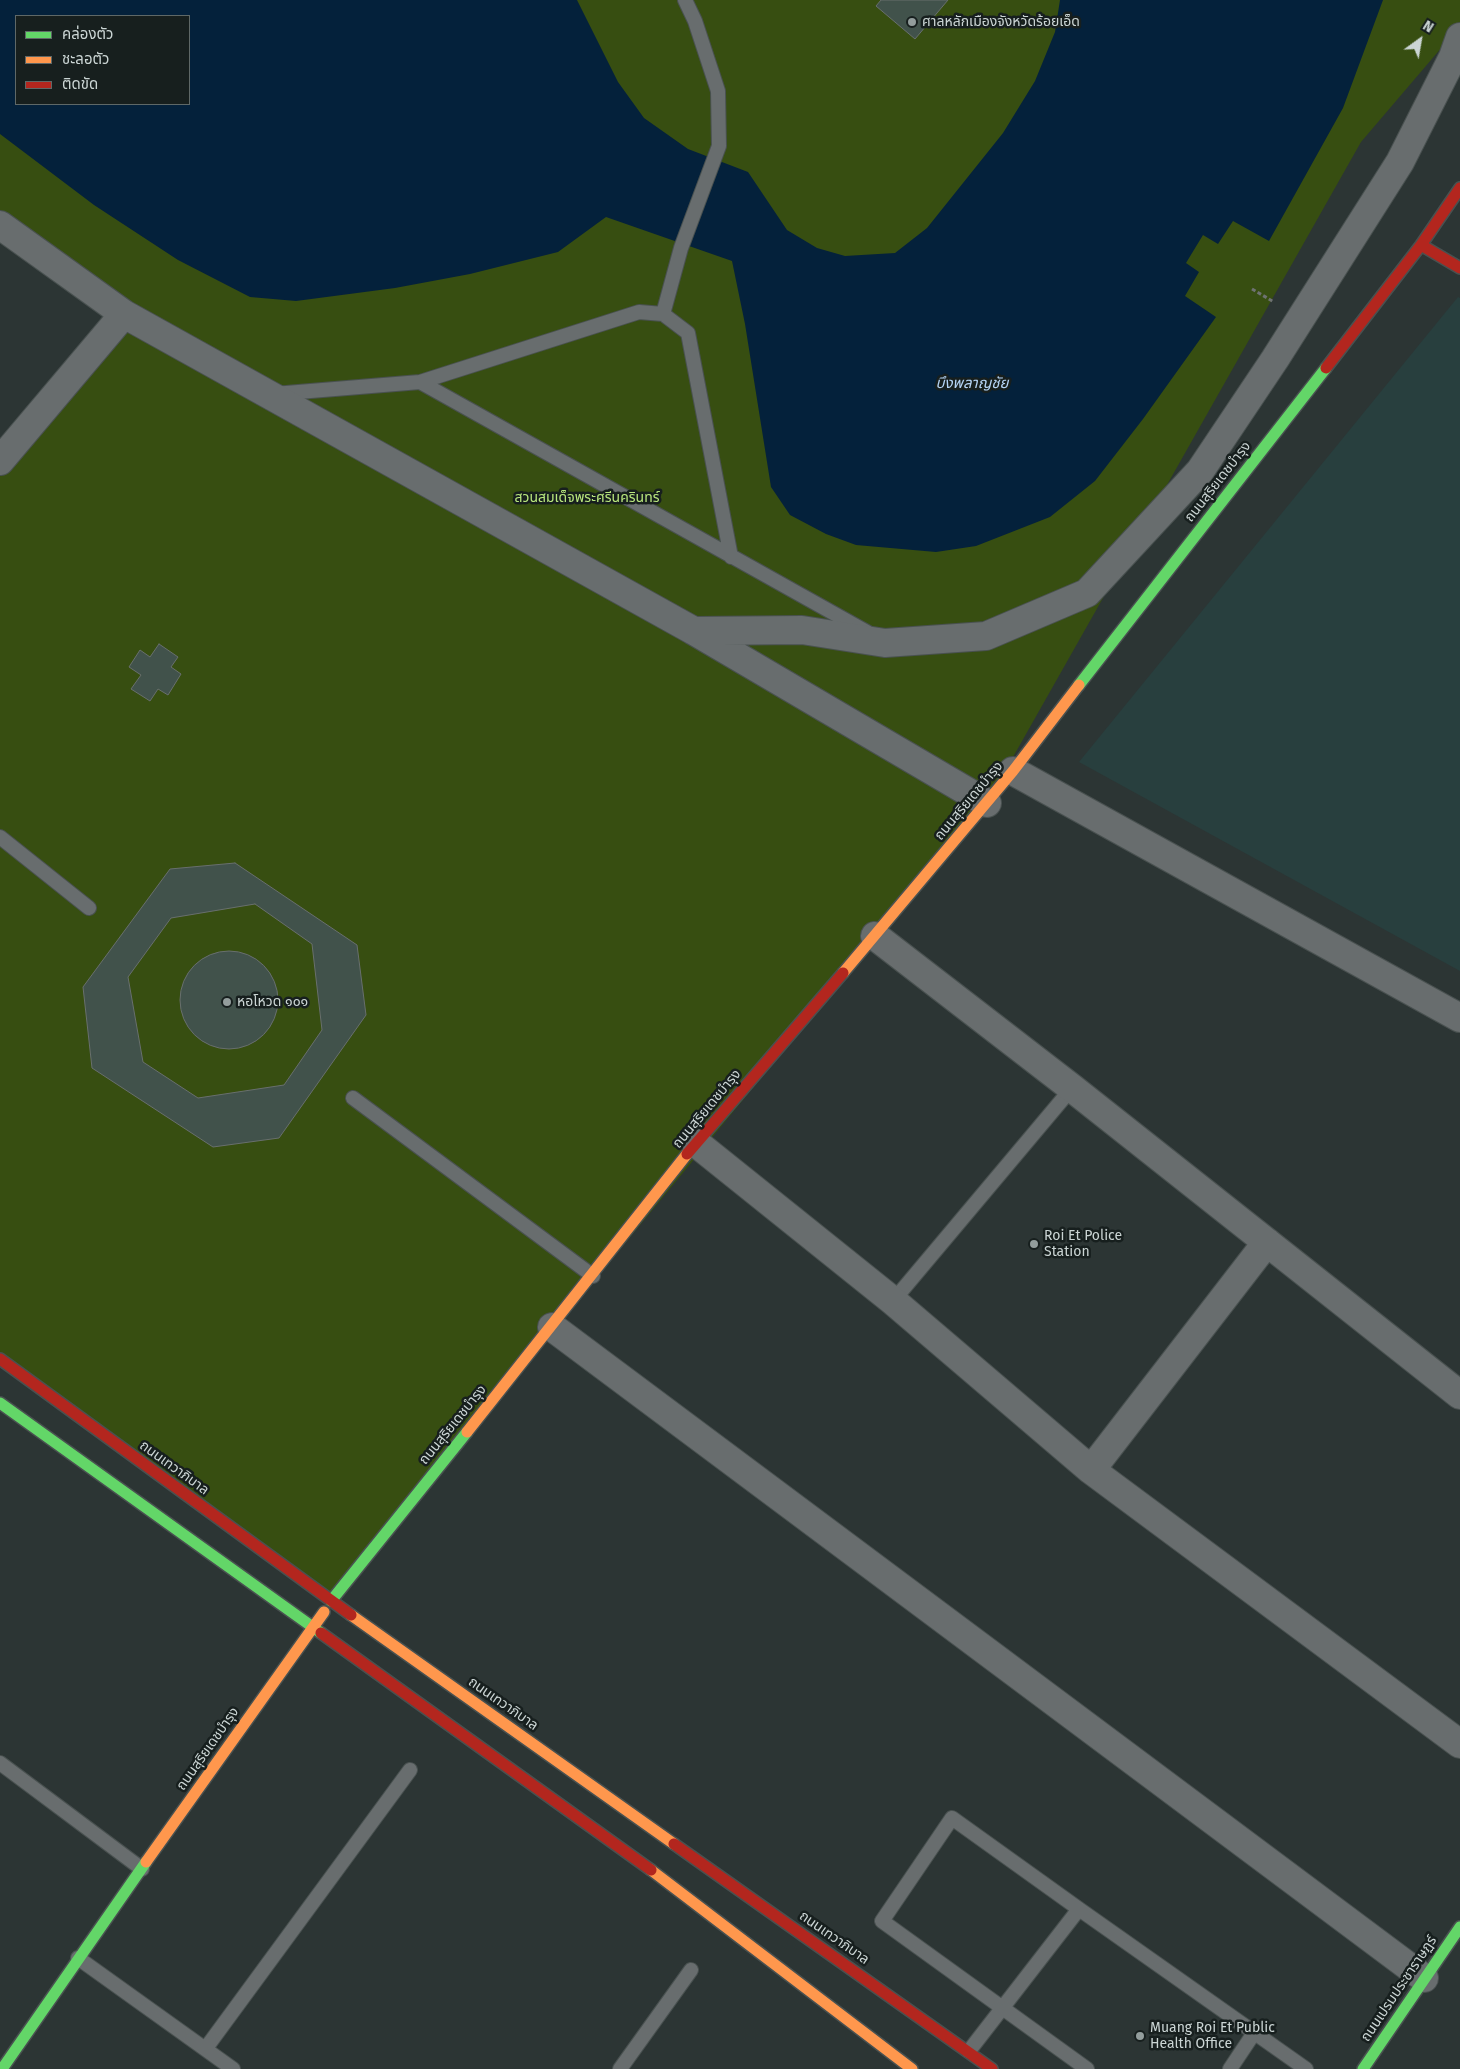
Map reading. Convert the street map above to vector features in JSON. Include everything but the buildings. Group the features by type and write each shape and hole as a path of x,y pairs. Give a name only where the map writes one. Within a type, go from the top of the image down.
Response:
{"main road":[{"name":"ถนนสุริยเดชบำรุง","path":"2,2069 78,1958 331,1602 593,1276 696,1143 987,803 1421,244 1460,188"},
{"path":"1421,244 1460,268"},
{"name":"ถนนเทวาภิบาล","path":"0,1359 331,1602 992,2069"},
{"path":"0,1403 692,1900 912,2069"},
{"name":"ถนนเปรมประชาราษฏร์","path":"1362,2069 1460,1927"}],"street":[{"path":"694,631 802,630 885,643 986,636 1087,593 1200,471 1400,162 1453,57 1460,37"},
{"path":"0,225 124,314 694,631 987,803"},
{"path":"0,461 124,314"},
{"path":"1013,770 1460,1018"},
{"path":"875,936 1072,1088 1460,1395"},
{"path":"696,1143 893,1301 1091,1470 1460,1744"},
{"path":"1091,1470 1267,1242"},
{"path":"552,1327 1424,1978"}],"lane":[{"path":"663,314 681,248 719,146 718,91 695,21 685,0"},
{"path":"268,394 420,382 639,312 663,314 688,333 731,556"},
{"path":"420,382 885,643"},
{"path":"0,837 89,908"},
{"path":"893,1301 1072,1088"},
{"path":"353,1098 593,1276"},
{"path":"0,1763 142,1869"},
{"path":"206,2048 410,1770"},
{"path":"1087,2069 882,1921 952,1818 1306,2069"},
{"path":"969,2051 1078,1909"},
{"path":"78,1958 233,2069"},
{"path":"620,2069 692,1970"},
{"path":"1230,2069 1254,2033"}],"shaded area":[{"path":"1458,297 1460,298 1460,971 1079,762"}],"green space":[{"name":"สวนสมเด็จพระศรีนครินทร์","path":"0,0 1460,0 1460,26 1361,142 987,803 331,1601 0,1359 0,475 124,314 0,225"}],"water":[{"name":"บึงพลาญชัย","path":"0,0 577,0 618,82 644,118 688,149 748,172 787,230 817,248 845,256 895,253 927,228 1003,133 1035,81 1055,32 1060,0 1383,0 1343,108 1269,241 1233,221 1218,244 1203,235 1186,263 1199,272 1185,296 1216,317 1143,419 1095,481 1050,517 976,546 936,552 856,545 826,534 790,515 771,487 745,324 732,261 606,217 558,252 470,274 395,288 296,301 250,297 178,260 94,205 0,134"}],"traffic: fast":[{"path":"1079,685 1326,368"},
{"path":"0,1403 321,1633"},
{"path":"331,1601 467,1432"},
{"path":"2,2069 146,1862"},
{"path":"1363,2069 1460,1927"}],"traffic: slow":[{"path":"843,973 1013,771 1079,685"},
{"path":"467,1432 687,1154"},
{"path":"146,1862 324,1612"},
{"path":"351,1615 674,1844"},
{"path":"651,1870 912,2069"}],"traffic: jam":[{"path":"1326,368 1421,245 1460,188"},
{"path":"1421,245 1460,268"},
{"path":"687,1154 843,973"},
{"path":"0,1359 351,1615"},
{"path":"321,1633 651,1870"},
{"path":"674,1844 992,2069"}],"place":[{"name":"ศาลหลักเมืองจังหวัดร้อยเอ็ด","path":"912,22"},
{"name":"หอโหวด ๑๐๑","path":"227,1002"},
{"name":"Roi Et Police Station","path":"1034,1244"},
{"name":"Muang Roi Et Public Health Office","path":"1140,2036"}]}
